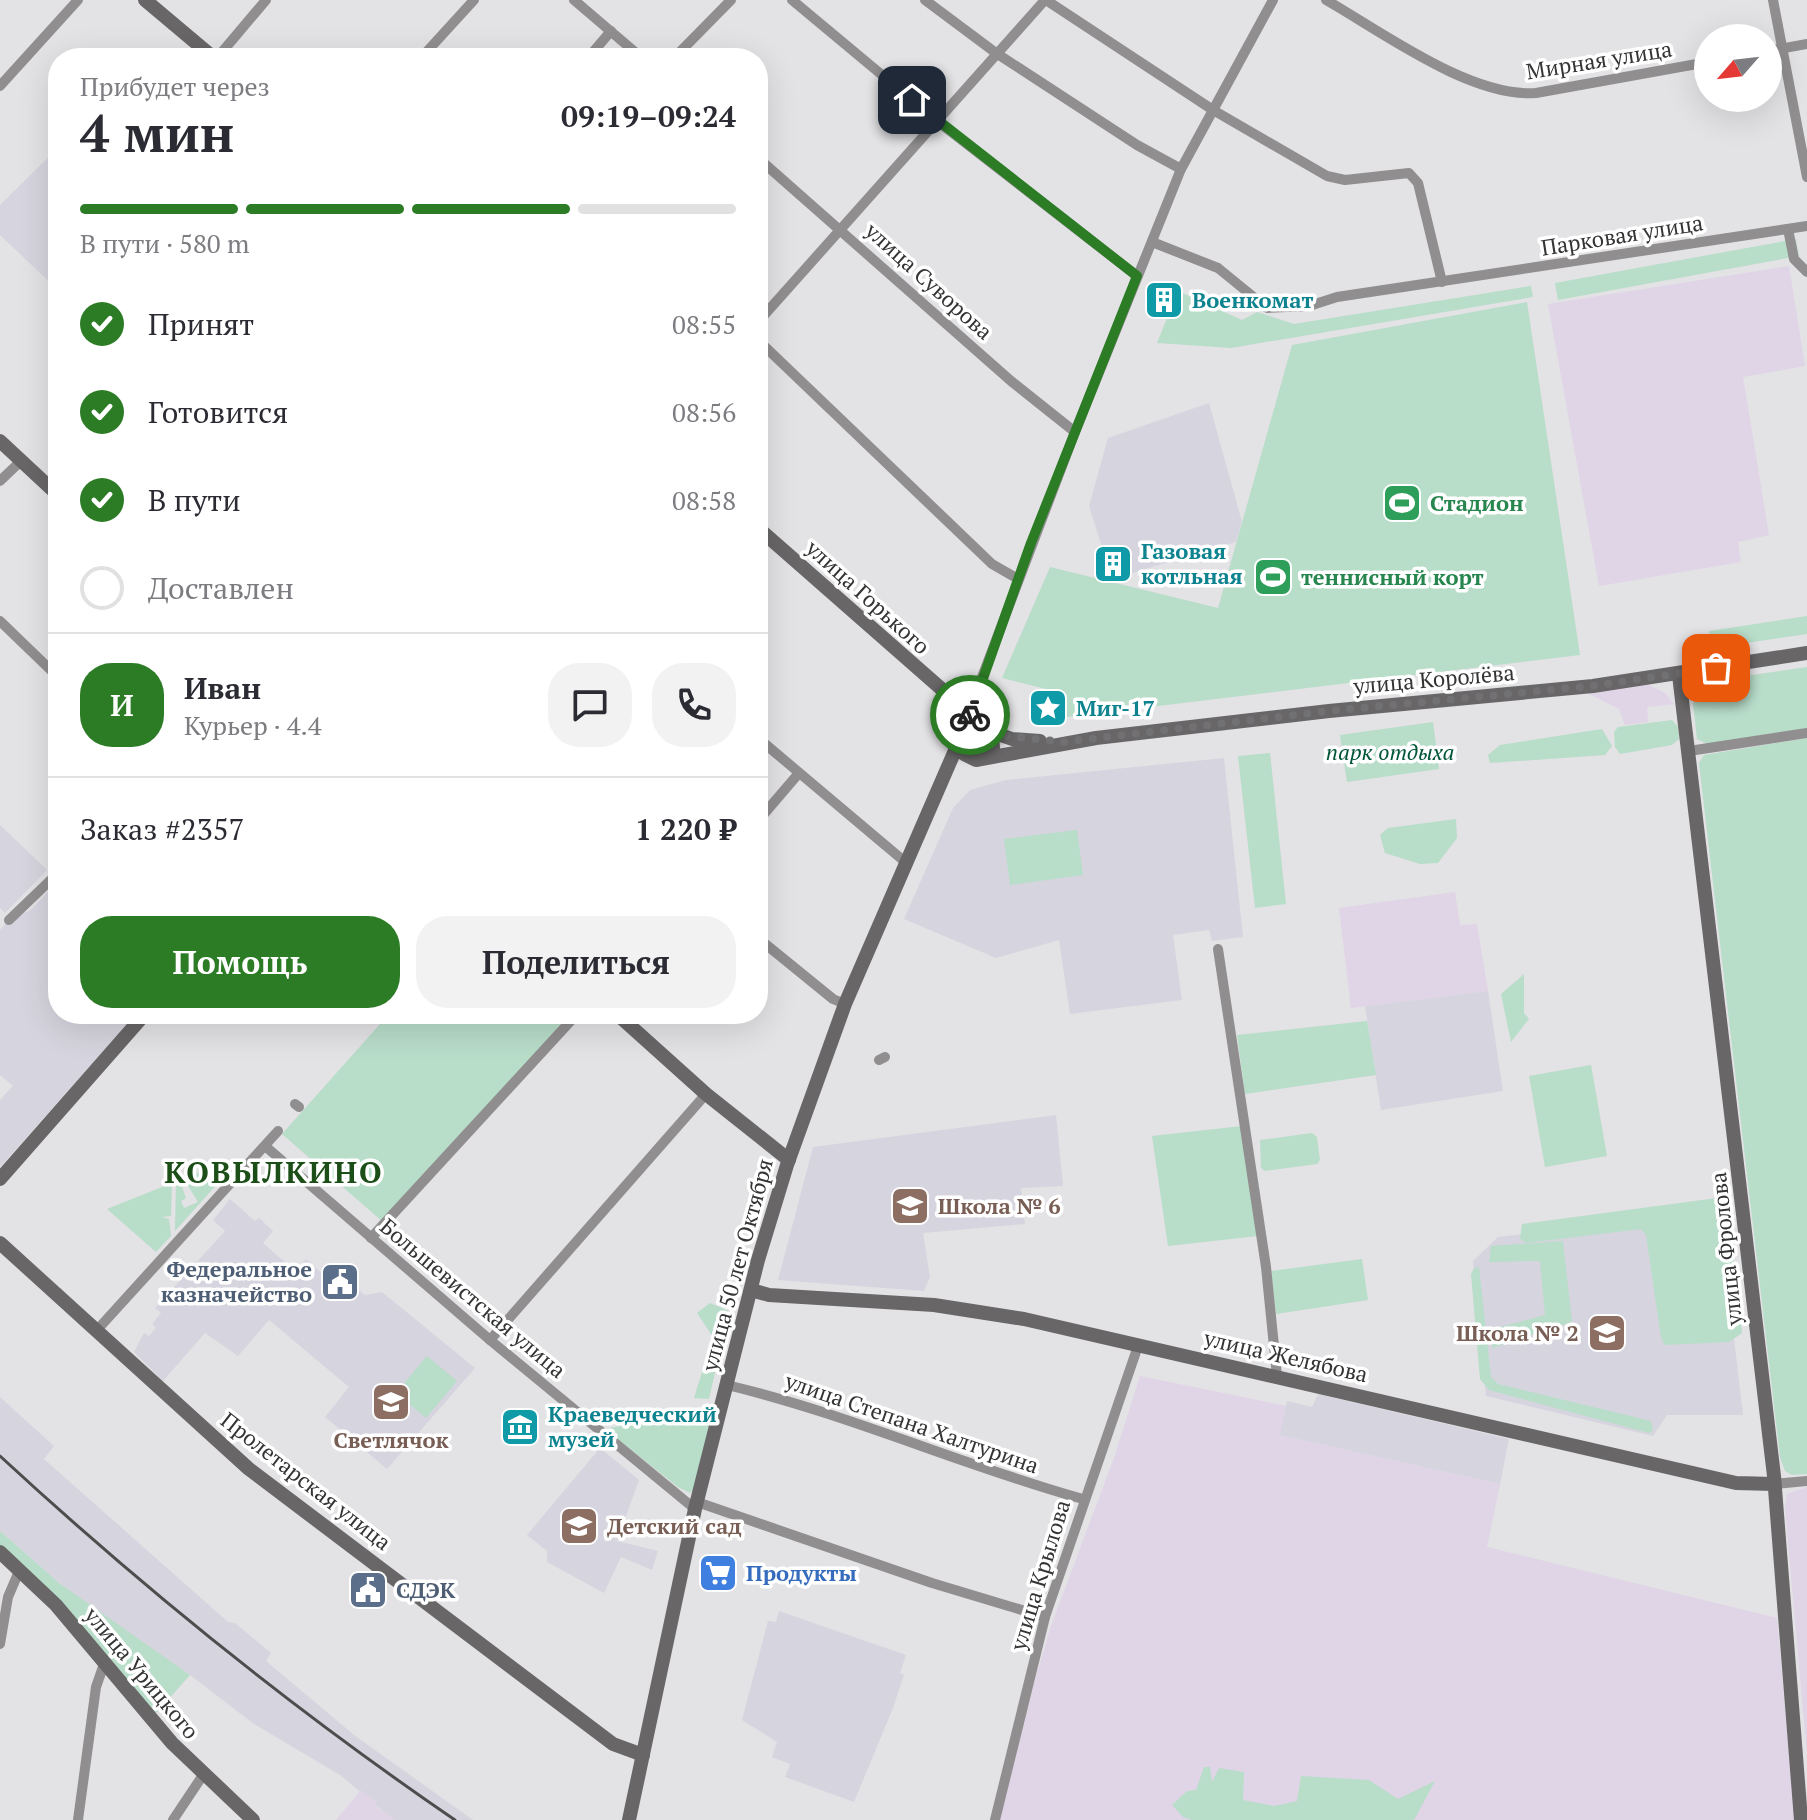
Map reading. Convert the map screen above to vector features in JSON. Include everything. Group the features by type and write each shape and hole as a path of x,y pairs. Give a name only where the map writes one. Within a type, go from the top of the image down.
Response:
{"street":[{"path":"0,86 78,0"},
{"path":"145,0 203,48"},
{"path":"224,48 266,0"},
{"path":"430,48 474,0"},
{"path":"574,0 631,48"},
{"path":"684,48 731,0"},
{"path":"792,0 936,120 1137,276"},
{"path":"925,0 996,53 1137,145 1181,169"},
{"path":"768,311 1046,0 1213,110 1327,176 1345,180 1409,173 1418,183 1442,282"},
{"path":"968,714 1075,432 1181,169 1273,0"},
{"name":"Мирная улица","path":"1326,0 1446,67 1510,93 1536,93 1694,65"},
{"path":"1773,0 1778,24"},
{"path":"597,48 611,31"},
{"path":"1807,44 1782,48 1807,177"},
{"name":"улица Суворова","path":"768,167 1011,381 1075,432"},
{"name":"Парковая улица","path":"1152,242 1218,268 1267,308 1309,306 1337,297 1807,226"},
{"path":"1788,229 1794,259 1807,272"},
{"path":"768,350 992,564 1018,579"},
{"path":"0,441 48,486"},
{"path":"0,481 21,461"},
{"name":"улица Горького","path":"768,537 949,699 988,729"},
{"path":"0,621 48,667"},
{"name":"улица Королёва","path":"980,759 1064,742 1679,675 1807,653"},
{"name":"улица Фролова","path":"1679,675 1774,1484 1801,1820"},
{"name":"улица Горького","path":"949,699 963,717 961,737"},
{"path":"972,726 988,729 994,744 980,759 964,754 961,737 972,726"},
{"name":"улица Королёва","path":"988,729 1012,739 1064,742"},
{"path":"1689,751 1807,733"},
{"name":"улица 50 лет Октября","path":"629,1820 696,1505 751,1290 789,1160 845,1004 904,861 961,737"},
{"path":"768,747 904,861"},
{"name":"улица 50 лет Октября","path":"937,788 980,759"},
{"path":"768,809 799,773"},
{"path":"9,920 48,883"},
{"path":"768,946 833,999 845,1004"},
{"path":"1218,949 1266,1267 1277,1376"},
{"path":"0,1179 136,1024"},
{"path":"371,1238 568,1024"},
{"path":"628,1024 706,1094 789,1160"},
{"path":"490,1340 706,1094"},
{"path":"97,1330 278,1131"},
{"name":"Большевистская улица","path":"265,1146 490,1340 696,1505 1045,1617"},
{"name":"Пролетарская улица","path":"0,1243 249,1469 613,1744 643,1755"},
{"name":"улица Желябова","path":"751,1290 769,1295 947,1307 1042,1322 1736,1483 1807,1481"},
{"name":"улица Крылова","path":"995,1820 1045,1617 1138,1346"},
{"name":"улица Степана Халтурина","path":"727,1385 780,1398 1013,1480 1083,1499"},
{"name":"улица Урицкого","path":"0,1552 56,1605 138,1707 203,1775 253,1820"},
{"path":"0,1644 8,1597 20,1569"},
{"path":"78,1820 96,1687 104,1664"},
{"path":"173,1820 203,1775"}],"shaded area":[{"path":"48,158 48,281 0,235 0,205"},
{"path":"1789,266 1805,366 1743,377 1769,535 1738,542 1741,562 1599,586 1548,304"},
{"path":"1209,403 1242,522 1236,542 1112,579 1089,506 1108,438"},
{"path":"1647,684 1665,693 1674,704 1647,707 1648,722 1625,725 1619,709 1589,694 1589,690"},
{"path":"1224,758 1243,937 1212,941 1209,930 1173,935 1182,1000 1070,1014 1059,940 996,958 904,919 953,808 970,790 1006,780"},
{"path":"0,825 47,870 5,913 0,908"},
{"path":"48,892 48,1024 127,1024 0,1167 0,1100 13,1086 0,1075 0,930 9,920 31,910"},
{"path":"1455,892 1460,925 1477,924 1488,991 1351,1008 1339,908"},
{"path":"1488,991 1503,1091 1381,1110 1365,1006"},
{"name":"Школа № 6","path":"1056,1115 1063,1186 1021,1188 1025,1224 923,1233 930,1277 924,1291 778,1280 813,1147"},
{"path":"230,1199 255,1221 259,1218 273,1231 263,1243 295,1271 306,1259 325,1276 322,1281 344,1299 355,1287 365,1295 382,1292 475,1368 387,1469 325,1417 349,1387 269,1320 238,1356 205,1333 163,1381 134,1352 144,1333 149,1336 156,1328 152,1324 161,1313 155,1308 225,1231 213,1220"},
{"name":"Школа № 2","path":"1719,1211 1743,1415 1667,1415 1653,1436 1486,1396 1473,1261 1498,1237"},
{"path":"1140,1376 1286,1406 1280,1435 1500,1484 1487,1547 1777,1618 1795,1820 1000,1820 1017,1742 1051,1626 1114,1458"},
{"path":"1318,1394 1509,1439 1500,1484 1279,1435 1287,1401 1312,1407"},
{"path":"0,1397 54,1446 44,1459 228,1622 235,1623 271,1653 266,1661 354,1735 473,1820 394,1820 340,1775 254,1724 190,1675 101,1614 59,1583 0,1531"},
{"name":"Детский сад","path":"600,1448 639,1480 617,1541 658,1551 652,1570 621,1557 604,1593 547,1562 547,1551 527,1535"},
{"path":"1807,1487 1807,1754 1785,1509 1787,1494"},
{"path":"779,1611 906,1655 900,1673 904,1675 893,1708 854,1802 785,1777 790,1764 772,1757 777,1742 742,1720 768,1621 776,1622"},
{"path":"361,1790 377,1802 375,1805 394,1820 336,1820"}],"green space":[{"path":"1796,239 1799,256 1558,300 1555,283"},
{"path":"1531,286 1533,297 1231,348 1157,343 1178,291 1242,320 1257,312 1294,324"},
{"name":"Стадион","path":"1527,302 1580,655 1067,717 1066,694 1002,678 1050,567 1218,608 1292,345"},
{"path":"1807,616 1807,634 1712,648 1709,631"},
{"path":"1807,667 1807,728 1707,744 1697,739 1693,704 1704,685 1717,680"},
{"path":"1672,720 1678,727 1679,739 1672,745 1620,754 1615,747 1614,732 1618,727"},
{"name":"парк отдыха","path":"1433,722 1439,769 1347,782 1340,735"},
{"path":"1602,729 1612,746 1605,755 1490,763 1488,755 1500,745"},
{"path":"1807,738 1807,1474 1792,1475 1785,1471 1780,1457 1699,763 1704,755"},
{"path":"1270,753 1286,904 1255,908 1238,756"},
{"path":"1456,819 1457,838 1438,863 1420,864 1385,853 1380,835 1388,828"},
{"path":"1077,830 1083,875 1010,885 1004,839"},
{"path":"1524,974 1524,1013 1529,1019 1511,1042 1501,994"},
{"path":"1367,1021 1376,1075 1245,1094 1237,1035"},
{"path":"380,1024 561,1024 383,1222 282,1134"},
{"path":"1591,1065 1607,1156 1545,1167 1529,1076"},
{"path":"1242,1126 1258,1236 1168,1246 1152,1136"},
{"path":"1312,1133 1317,1137 1320,1160 1317,1164 1265,1171 1261,1168 1260,1140"},
{"path":"217,1169 206,1178 211,1182 219,1170 226,1174 175,1231 176,1182 182,1180 185,1185 182,1187 186,1198 181,1201 184,1208 198,1202 184,1179"},
{"path":"172,1183 171,1216 162,1217 169,1219 171,1236 156,1252 107,1209"},
{"path":"1717,1198 1728,1204 1742,1333 1729,1342 1665,1345 1661,1338 1646,1235 1641,1229 1526,1243 1520,1239 1522,1224"},
{"path":"1563,1241 1572,1322 1492,1348 1493,1329 1545,1315 1540,1261 1489,1262 1491,1246"},
{"path":"1362,1259 1368,1300 1276,1314 1271,1271"},
{"path":"1479,1267 1491,1377 1498,1384 1651,1421 1653,1430 1649,1433 1489,1390 1480,1379 1471,1274 1474,1268"},
{"path":"710,1303 729,1311 709,1399 694,1398 713,1337 697,1313"},
{"path":"427,1356 457,1381 426,1418 396,1393"},
{"path":"715,1407 694,1489 690,1493 678,1487 605,1429"},
{"path":"0,1531 59,1583 190,1675 150,1720 0,1548"},
{"path":"1204,1767 1210,1767 1212,1782 1219,1768 1244,1772 1243,1800 1274,1806 1297,1801 1301,1776 1369,1780 1398,1799 1435,1781 1414,1820 1192,1820 1183,1817 1172,1805 1187,1791 1196,1790"}],"railway":[{"path":"0,1456 109,1554 221,1647 455,1820"}],"way so far":[{"path":"970,715 989,731 1012,739 1064,742 1329,711 1593,686 1716,668"}],"place":[{"name":"Военкомат","path":"1164,300"},
{"name":"Стадион","path":"1402,503"},
{"name":"Газовая котльная","path":"1113,564"},
{"name":"теннисный корт","path":"1273,577"},
{"name":"Миг-17","path":"1048,708"},
{"name":"Школа № 6","path":"910,1206"},
{"name":"Федеральное казначейство","path":"340,1282"},
{"name":"Школа № 2","path":"1607,1333"},
{"name":"Светлячок","path":"391,1402"},
{"name":"Краеведческий музей","path":"520,1427"},
{"name":"Детский сад","path":"579,1526"},
{"name":"Продукты","path":"718,1573"},
{"name":"СДЭК","path":"368,1590"}],"district":[{"name":"КОВЫЛКИНО","path":"274,1173"}],"route":[{"path":"912,100 1137,276 1031,543 970,715"}]}
